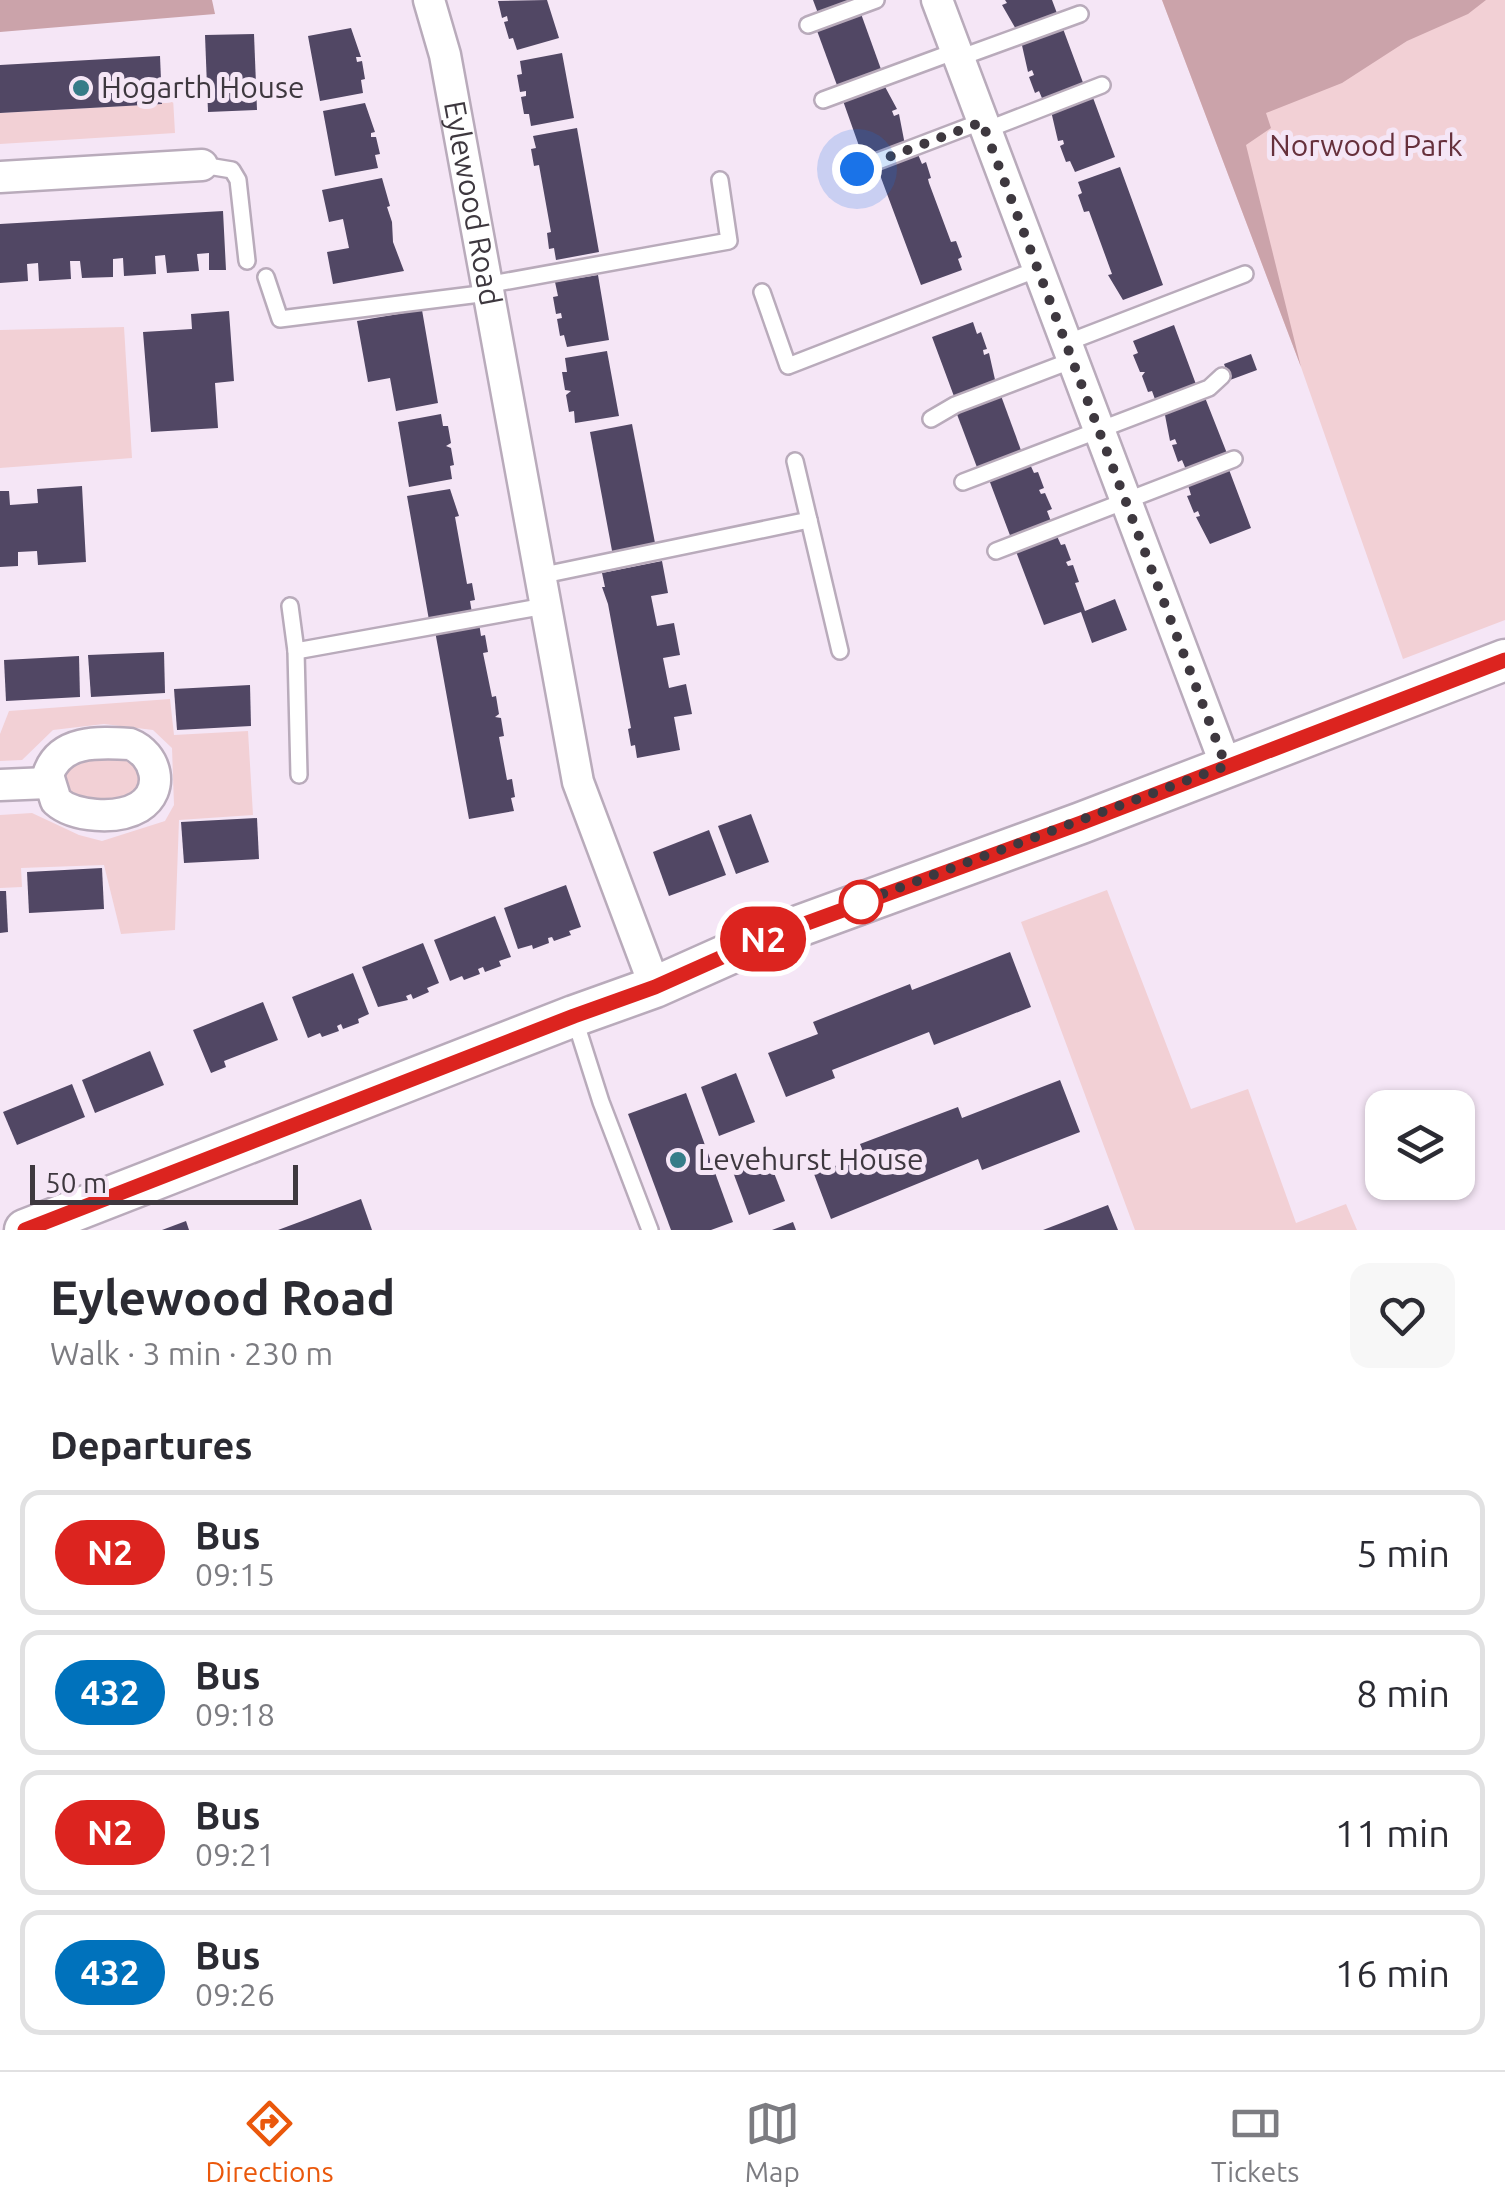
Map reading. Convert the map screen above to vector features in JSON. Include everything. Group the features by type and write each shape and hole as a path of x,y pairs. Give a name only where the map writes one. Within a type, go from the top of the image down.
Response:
{"main road":[{"path":"25,1230 655,987 758,941 1505,660"}],"street":[{"name":"Eylewood Road","path":"430,0 445,55 578,782 655,987"},
{"path":"936,0 1226,766"},
{"path":"0,177 202,165"},
{"path":"0,785 48,783"}],"lane":[{"path":"808,25 876,0"},
{"path":"823,100 1080,14"},
{"path":"857,169 1102,86"},
{"path":"202,165 232,170 238,180 247,260"},
{"path":"266,277 280,319 487,289 729,241 720,180"},
{"path":"762,292 788,366 1038,269"},
{"path":"931,420 955,404 1245,274"},
{"path":"963,482 1209,388 1222,376"},
{"path":"996,552 1234,460"},
{"path":"795,461 840,651"},
{"path":"539,576 809,520"},
{"path":"290,606 296,651 299,775"},
{"path":"296,651 544,606"},
{"path":"574,1016 601,1102 650,1230"}],"green space":[{"name":"Norwood Park","path":"1162,0 1505,0 1505,620 1403,659 1301,367"},
{"path":"173,98 175,133 0,144 0,113 162,104 162,99"},
{"path":"124,327 132,458 0,468 0,330"},
{"path":"170,699 174,735 248,731 253,815 179,820 175,930 121,934 104,865 21,868 22,887 0,888 0,815 32,813 102,841 165,821 174,805 172,748 153,730 104,724 53,730 22,760 0,761 0,734 9,711"},
{"path":"123,754 146,773 133,799 84,803 63,794 63,766 67,761"},
{"path":"1107,890 1191,1109 1248,1089 1296,1223 1346,1204 1357,1230 1135,1230 1021,922"}],"shaded area":[{"path":"0,0 212,0 215,14 0,32"},
{"path":"1162,0 1486,0 1468,14 1407,41 1342,83 1266,113 1271,128 1246,145 1301,367"}],"building":[{"path":"547,0 559,38 517,50 513,38 509,39 504,22 508,21 507,16 502,18 498,1"},
{"path":"813,0 863,0 819,16"},
{"path":"1005,0 1052,0 1058,16 1017,31 1002,5 1007,3"},
{"path":"860,11 882,72 838,88 816,28"},
{"path":"1062,26 1085,88 1044,103 1029,77 1034,75 1032,70 1028,72 1021,41"},
{"path":"351,28 361,57 356,57 357,62 362,61 363,93 320,101 308,36"},
{"path":"254,34 257,110 208,112 205,35"},
{"path":"562,53 574,118 531,126 521,97 526,96 526,91 520,92 517,75 522,74 520,61"},
{"name":"Hogarth House","path":"160,56 162,104 0,113 0,65"},
{"path":"883,83 897,109 892,111 894,116 899,114 905,145 864,160 842,98"},
{"path":"1092,95 1115,157 1075,172 1070,161 1066,162 1060,146 1063,140 1058,141 1051,111"},
{"path":"365,103 375,132 371,137 376,137 380,154 375,155 378,168 335,176 323,111"},
{"path":"577,128 599,252 556,260 554,248 549,249 547,233 551,232 539,165 534,166 533,136"},
{"path":"917,152 922,164 926,162 929,183 951,242 956,241 962,257 958,259 962,270 921,285 877,167"},
{"path":"1120,167 1163,285 1123,300 1108,275 1112,274 1089,211 1084,212 1078,195 1082,193 1078,182"},
{"path":"382,178 390,206 387,207 393,242 404,271 333,284 327,252 349,248 343,219 329,222 322,190"},
{"path":"223,211 226,270 209,270 209,253 197,254 199,271 167,273 165,255 155,256 156,274 124,276 123,258 113,259 113,277 82,278 80,261 70,261 71,279 39,281 38,263 27,264 28,281 0,283 0,224"},
{"path":"598,275 609,340 567,347 564,335 560,336 557,319 562,318 561,313 556,314 555,282"},
{"path":"422,310 438,403 396,411 390,378 368,382 357,321"},
{"path":"229,311 234,381 215,383 218,428 151,432 143,332 192,329 191,314"},
{"path":"973,322 987,349 983,350 984,355 989,353 996,384 955,399 932,337"},
{"path":"1174,325 1197,387 1156,402 1142,376 1145,372 1140,372 1133,355 1138,353 1133,341"},
{"path":"607,351 619,416 575,423 566,395 571,391 565,390 562,372 567,372 565,358"},
{"path":"1251,354 1257,370 1230,380 1224,364"},
{"path":"1000,393 1022,453 978,470 955,409"},
{"path":"1204,395 1228,456 1187,472 1182,460 1178,462 1172,445 1177,444 1175,439 1170,441 1164,410"},
{"path":"441,414 451,443 446,446 451,448 452,479 409,487 398,422"},
{"path":"632,424 656,548 613,556 590,432"},
{"path":"1029,462 1034,473 1038,472 1044,488 1039,490 1045,493 1052,509 1047,511 1052,524 1011,538 988,477"},
{"path":"1228,467 1251,528 1210,544 1196,517 1200,516 1198,511 1194,513 1187,496 1191,495 1187,482"},
{"path":"82,486 86,562 38,565 37,551 18,552 18,566 0,567 0,491 9,491 10,505 38,503 37,489"},
{"path":"450,489 459,516 455,517 467,584 472,583 475,600 470,601 472,613 429,620 407,496"},
{"path":"1056,534 1071,560 1066,562 1068,566 1073,565 1085,611 1115,599 1127,630 1092,643 1081,612 1044,625 1015,549"},
{"path":"662,561 668,593 651,596 657,626 674,623 680,655 663,658 669,688 686,684 692,714 674,717 680,750 637,758 635,745 631,746 602,573"},
{"path":"479,623 488,652 483,653 492,697 496,696 499,714 495,717 501,718 504,736 499,737 507,780 512,779 515,797 511,798 514,811 469,819 435,631"},
{"path":"164,652 165,693 91,697 88,655"},
{"path":"79,656 80,697 6,701 4,660"},
{"path":"250,685 251,726 177,730 174,689"},
{"path":"751,814 769,862 736,874 718,826"},
{"path":"257,818 259,859 184,863 181,822"},
{"path":"709,830 726,875 669,896 653,852"},
{"path":"102,868 104,909 29,913 27,872"},
{"path":"566,885 581,927 554,941 548,938 549,943 533,949 532,945 518,949 504,908"},
{"path":"0,891 6,891 8,932 0,933"},
{"path":"495,916 511,957 499,961 501,966 485,972 483,967 478,969 480,974 450,981 434,940"},
{"path":"423,943 439,983 413,999 411,994 406,996 408,1000 378,1007 362,967"},
{"path":"1010,952 1031,1007 934,1045 929,1032 832,1070 835,1078 786,1097 768,1053 818,1034 813,1022 910,984 912,990"},
{"path":"353,973 369,1014 343,1029 341,1024 337,1026 339,1031 308,1038 292,997"},
{"path":"263,1002 278,1040 224,1061 226,1067 211,1073 193,1030"},
{"path":"150,1051 164,1085 95,1113 82,1080"},
{"path":"736,1073 755,1122 719,1136 701,1087"},
{"path":"1060,1080 1080,1132 982,1170 978,1159 831,1219 814,1174 864,1155 860,1144 958,1107 962,1118"},
{"path":"72,1084 85,1117 17,1145 3,1112"},
{"name":"Levehurst House","path":"686,1093 733,1222 711,1230 671,1230 628,1114"},
{"path":"765,1150 785,1201 749,1215 730,1164"},
{"path":"361,1199 372,1230 278,1230"},
{"path":"1108,1205 1118,1230 1043,1230"},
{"path":"186,1221 189,1230 162,1230"},
{"path":"793,1222 796,1230 772,1230"}],"bus line":[{"name":"N2","path":"25,1230 655,987 758,941 1081,823 1505,660"}],"place":[{"name":"Hogarth House","path":"81,88"},
{"name":"Levehurst House","path":"678,1160"}],"route":[{"path":"857,169 982,122 1226,766 861,902"}]}
